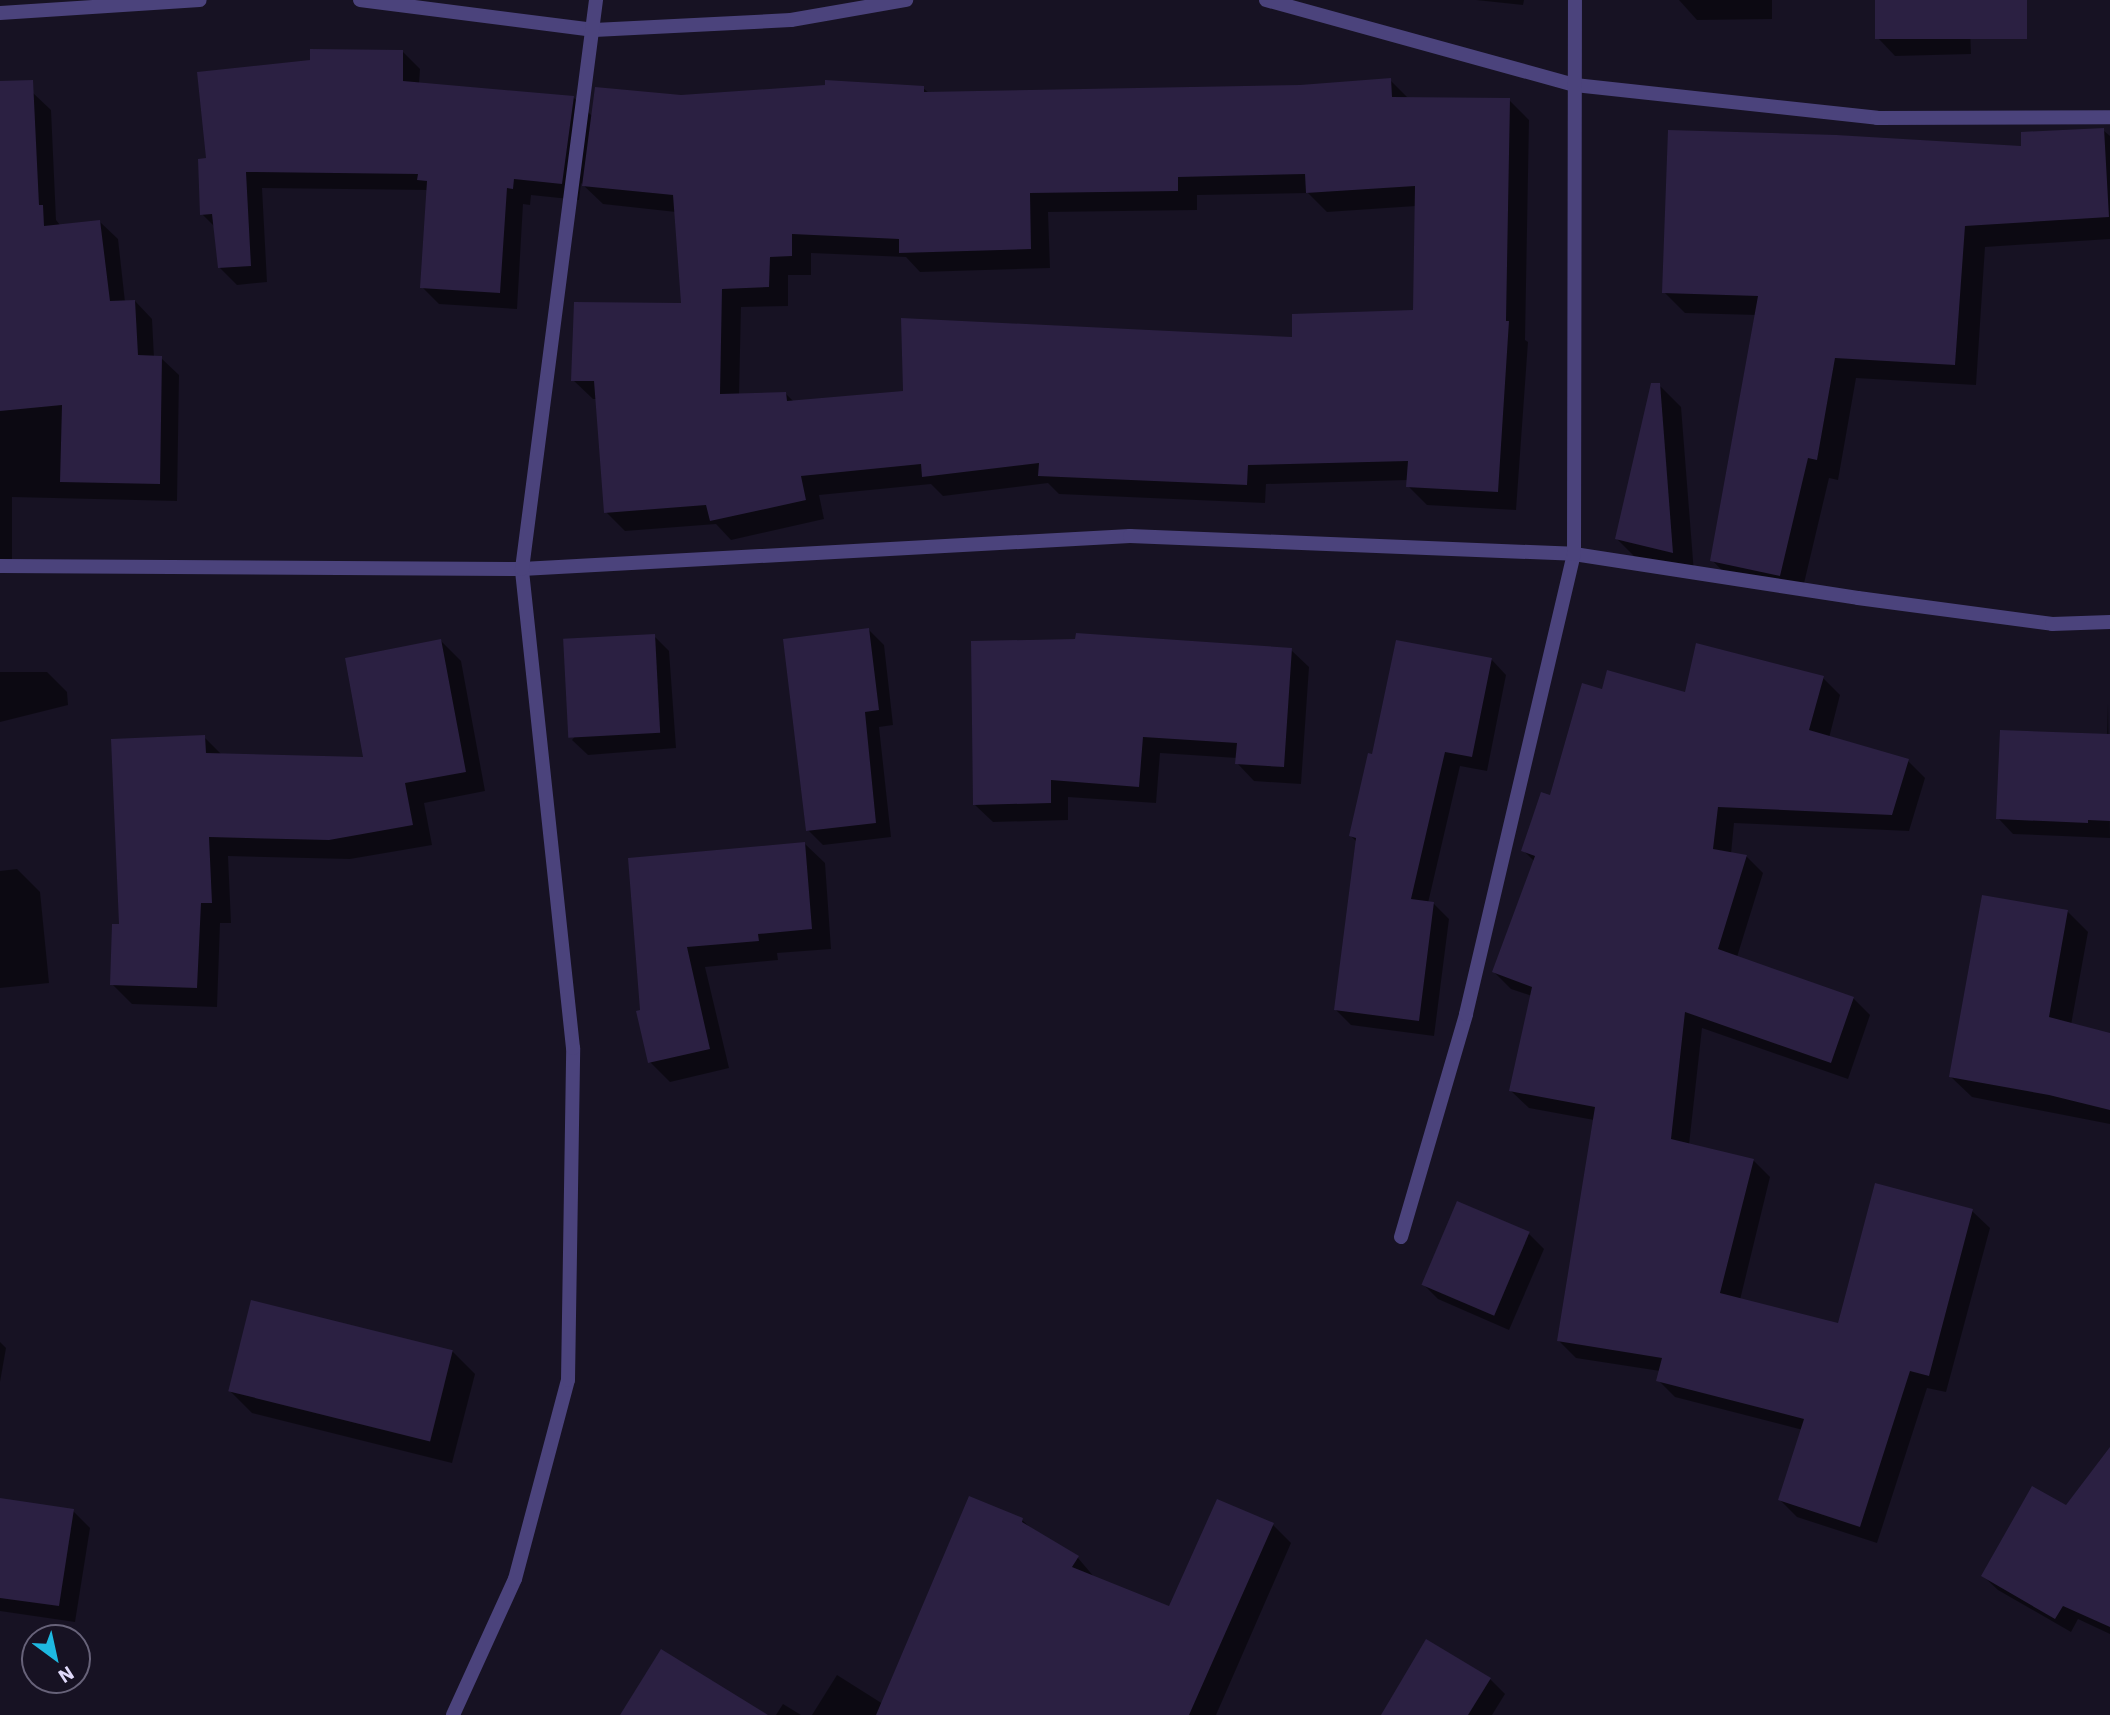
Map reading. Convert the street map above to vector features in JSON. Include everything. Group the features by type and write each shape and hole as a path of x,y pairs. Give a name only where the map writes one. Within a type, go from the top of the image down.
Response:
{"street":[{"path":"0,13 200,0"},
{"path":"360,0 594,30 791,20 906,0"},
{"path":"453,1715 515,1579 568,1380 573,1048 522,569 597,0"},
{"path":"1266,0 1575,85 1877,118 2110,117"},
{"path":"1401,1237 1466,1014 1574,554 1575,0"},
{"path":"0,566 522,569 1130,536 1574,554 1858,598 2052,624 2110,622"}],"building":[{"path":"1875,0 2027,0 2027,39 1875,39"},
{"path":"310,49 403,50 403,81 574,96 562,184 514,179 513,189 507,188 500,293 420,288 427,181 417,180 418,174 246,172 251,266 218,268 212,214 200,215 198,159 206,158 197,72 310,60"},
{"path":"1391,78 1392,97 1510,98 1506,321 1509,321 1498,492 1406,487 1408,461 1248,465 1247,485 1038,476 1039,463 922,477 921,464 801,476 806,500 710,521 706,505 604,513 594,381 571,381 574,302 681,303 673,195 582,186 595,87 681,95 825,85 825,80 924,86 924,92 1300,85","holes":["1305,174 1306,193 1415,186 1413,310 1292,314 1292,337 901,318 903,391 787,401 786,392 720,394 722,289 769,287 770,257 792,256 792,234 899,239 899,253 1031,249 1030,193 1178,191 1178,177"]},
{"path":"33,80 39,205 43,205 44,226 100,220 110,301 135,300 138,355 162,356 160,484 60,482 62,405 0,411 0,81"},
{"path":"2104,128 2109,217 1965,226 1955,365 1835,358 1817,460 1808,458 1780,576 1710,561 1758,296 1662,293 1668,130 1836,135 2021,146 2021,132"},
{"path":"1651,383 1660,383 1673,553 1615,539"},
{"path":"869,628 879,710 865,712 876,823 806,831 783,639"},
{"path":"1076,633 1292,648 1284,767 1235,764 1237,743 1143,737 1139,787 1051,780 1051,803 973,805 971,641 1075,639"},
{"path":"655,634 660,733 568,738 563,639"},
{"path":"441,639 466,772 405,783 413,825 329,840 209,837 212,903 201,903 197,988 110,985 112,924 119,924 111,739 205,735 206,753 363,757 345,658"},
{"path":"1396,640 1492,658 1472,757 1445,752 1411,899 1434,902 1419,1021 1334,1010 1356,838 1349,836 1368,753 1372,754"},
{"path":"1696,643 1824,676 1809,730 1909,759 1892,815 1718,807 1713,849 1747,855 1718,949 1854,997 1831,1063 1685,1012 1671,1139 1754,1159 1720,1293 1838,1323 1875,1183 1973,1209 1929,1376 1910,1371 1860,1527 1778,1500 1804,1419 1656,1381 1662,1358 1557,1341 1595,1107 1509,1091 1532,987 1492,972 1535,856 1521,851 1541,792 1550,795 1582,683 1602,689 1607,670 1685,692"},
{"path":"2000,730 2110,734 2110,821 2088,820 2088,823 1996,819"},
{"path":"805,842 812,929 758,934 759,941 687,947 710,1049 648,1063 636,1011 640,1010 628,858"},
{"path":"1982,895 2068,910 2049,1017 2110,1033 2110,1110 2049,1095 1949,1077"},
{"path":"1457,1201 1530,1232 1494,1316 1421,1285"},
{"path":"251,1300 453,1350 430,1442 228,1391"},
{"path":"2110,1447 2110,1627 2063,1606 2055,1619 1981,1576 2032,1486 2066,1505"},
{"path":"969,1496 1023,1518 1022,1522 1079,1556 1072,1567 1169,1606 1217,1499 1274,1523 1189,1715 876,1715"},
{"path":"0,1498 74,1509 59,1606 0,1598"},
{"path":"1426,1639 1491,1678 1468,1715 1381,1715"},
{"path":"661,1649 768,1715 620,1715"}]}
